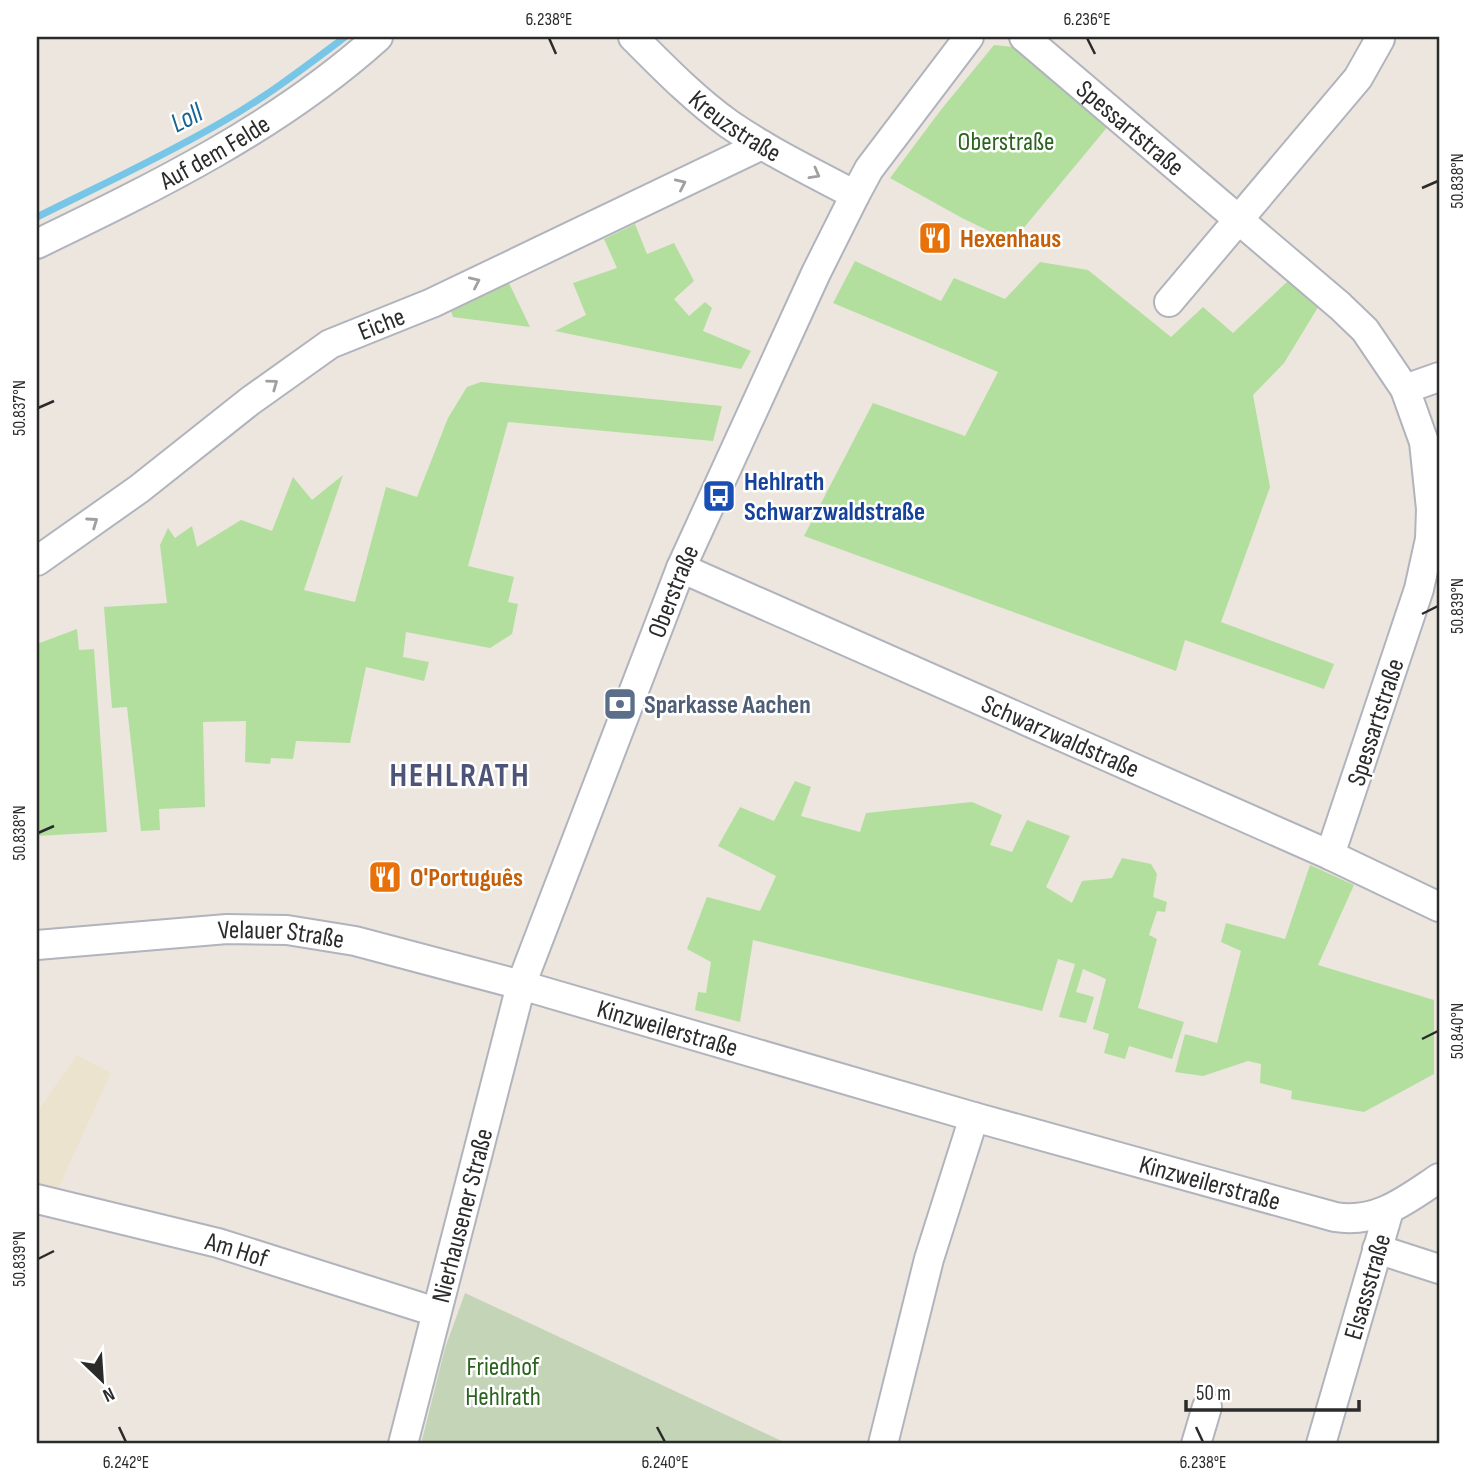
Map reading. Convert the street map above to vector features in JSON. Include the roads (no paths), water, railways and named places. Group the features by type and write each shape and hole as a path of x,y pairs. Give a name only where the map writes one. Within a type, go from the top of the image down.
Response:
{"street":[{"name":"Auf dem Felde","path":"37,244 194,165 252,131 304,95 378,37"},
{"name":"Kreuzstraße","path":"633,37 676,79 727,122 762,145 855,195"},
{"name":"Oberstraße","path":"521,985 681,568 816,273 869,169 970,37"},
{"name":"Spessartstraße","path":"1024,37 1365,330 1405,389 1424,442 1431,509 1429,593 1330,855"},
{"path":"1169,302 1358,78 1380,39"},
{"name":"Eiche","path":"37,562 139,489 250,401 330,344 432,303 762,145"},
{"path":"1405,389 1439,377"},
{"name":"Schwarzwaldstraße","path":"681,568 1330,855 1439,907"},
{"name":"Velauer Straße","path":"37,945 227,929 286,930 355,941 521,985"},
{"name":"Kinzweilerstraße","path":"521,985 974,1117 1335,1217 1352,1220 1389,1210 1439,1178"},
{"name":"Nierhausener Straße","path":"403,1444 521,985"},
{"path":"883,1444 929,1259 974,1117"},
{"name":"Am Hof","path":"37,1199 218,1243 436,1312"},
{"name":"Elsassstraße","path":"1321,1444 1389,1210"},
{"path":"1377,1250 1439,1269"},
{"path":"1196,1444 1207,1407"}],"waterway":[{"name":"Loll","path":"37,217 222,122 270,92 345,37"}],"place":[{"name":"Hexenhaus","path":"935,238"},
{"name":"Hehlrath Schwarzwaldstraße","path":"719,496"},
{"name":"Sparkasse Aachen","path":"620,704"},
{"name":"O'Português","path":"385,877"}],"district":[{"name":"HEHLRATH","path":"460,774"}],"park label":[{"name":"Friedhof Hehlrath","path":"503,1381"}]}
